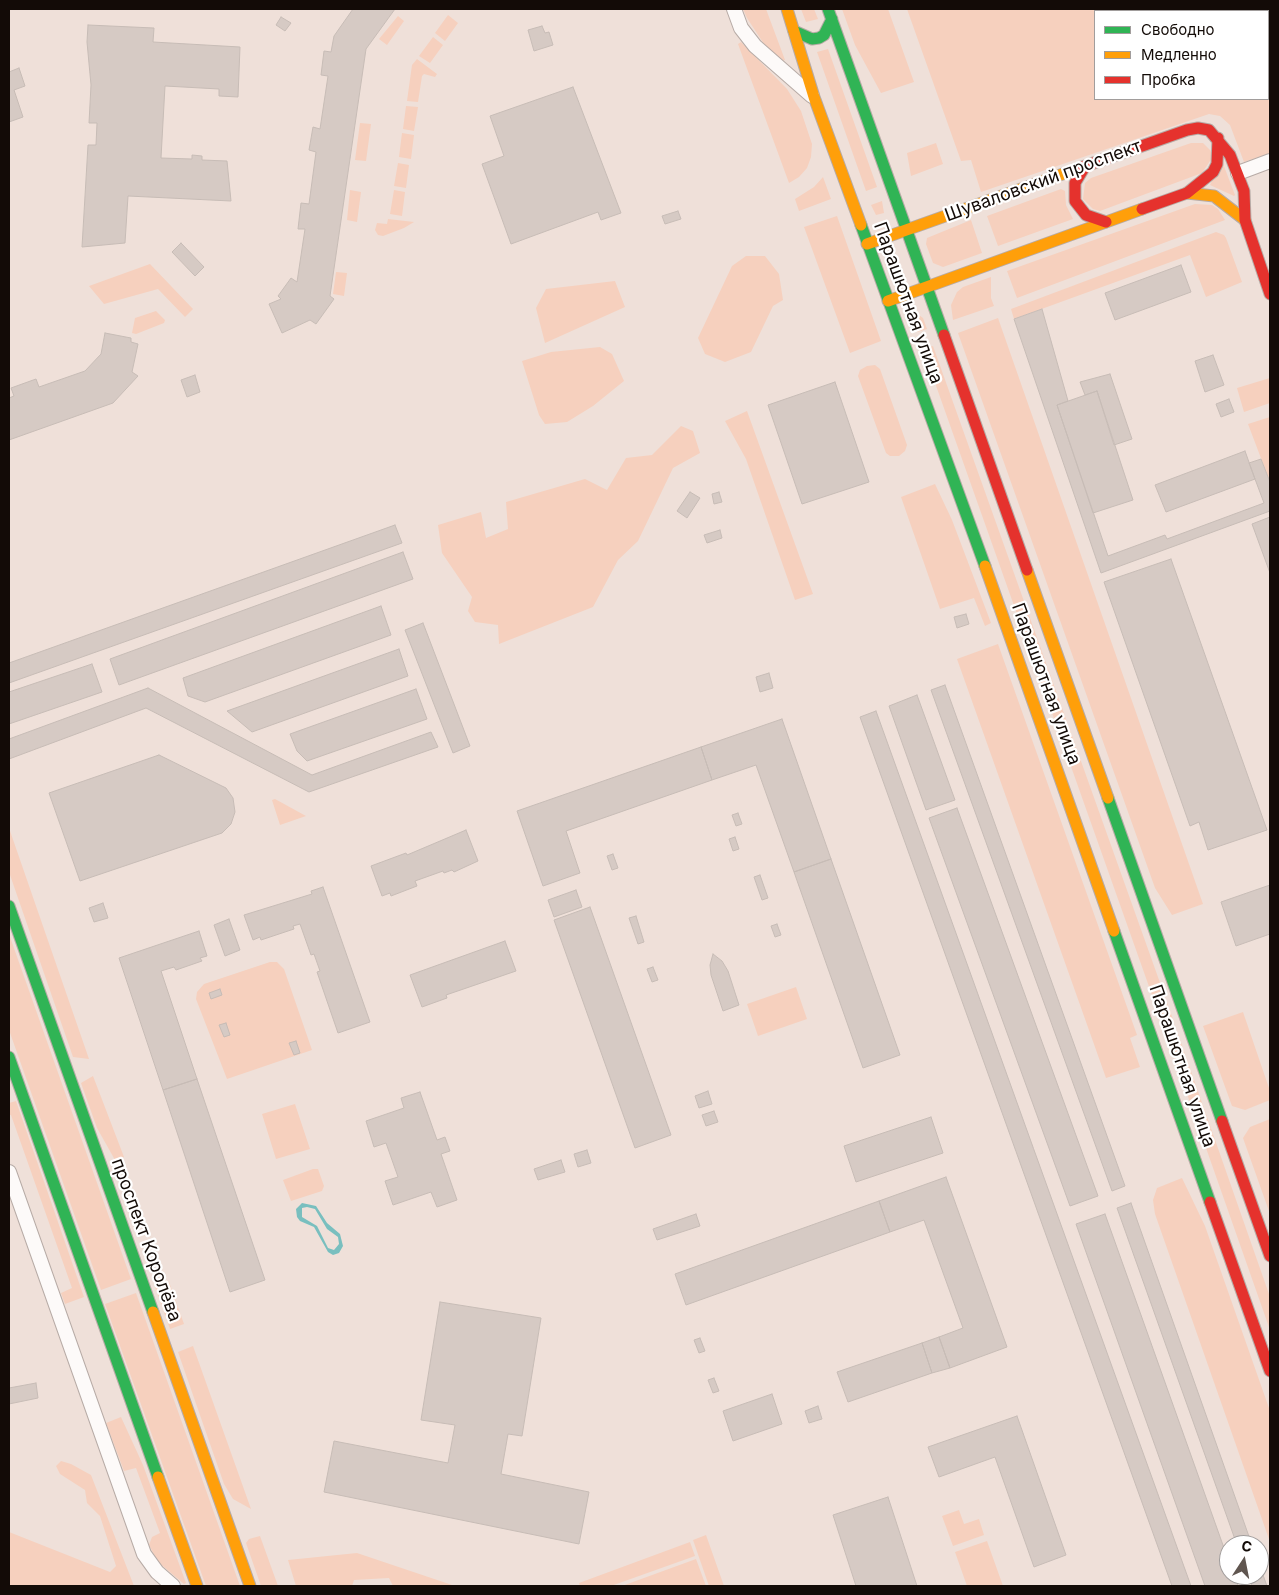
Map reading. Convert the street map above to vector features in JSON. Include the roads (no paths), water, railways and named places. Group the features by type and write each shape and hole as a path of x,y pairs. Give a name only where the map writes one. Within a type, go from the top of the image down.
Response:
{"main road":[{"name":"Парашютная улица","path":"787,9 814,97 1014,646 1270,1372"},
{"name":"Парашютная улица","path":"830,14 1270,1256"},
{"path":"794,31 812,39 819,38 824,35 830,14"},
{"name":"Шуваловский проспект","path":"868,244 1187,130 1198,128 1209,130 1218,138"},
{"path":"1218,138 1230,155 1238,173 1244,191 1245,220 1270,294"},
{"path":"888,300 1187,193 1213,172 1217,164 1218,138"},
{"path":"1084,168 1075,183 1075,201 1086,215 1106,222"},
{"path":"1187,193 1214,196 1227,204 1245,220"},
{"name":"проспект Королёва","path":"9,906 250,1586"},
{"path":"9,1057 197,1586"}],"street":[{"path":"734,9 741,28 755,46 814,97"},
{"path":"1238,173 1270,161"},
{"path":"9,1172 144,1554 157,1572 173,1586"}],"water":[{"path":"302,1203 316,1206 327,1223 340,1234 343,1246 339,1253 333,1255 328,1252 314,1227 300,1221 297,1217 296,1209","holes":["302,1208 315,1209 327,1229 338,1237 339,1244 334,1250 328,1248 317,1226 302,1217"]}]}
